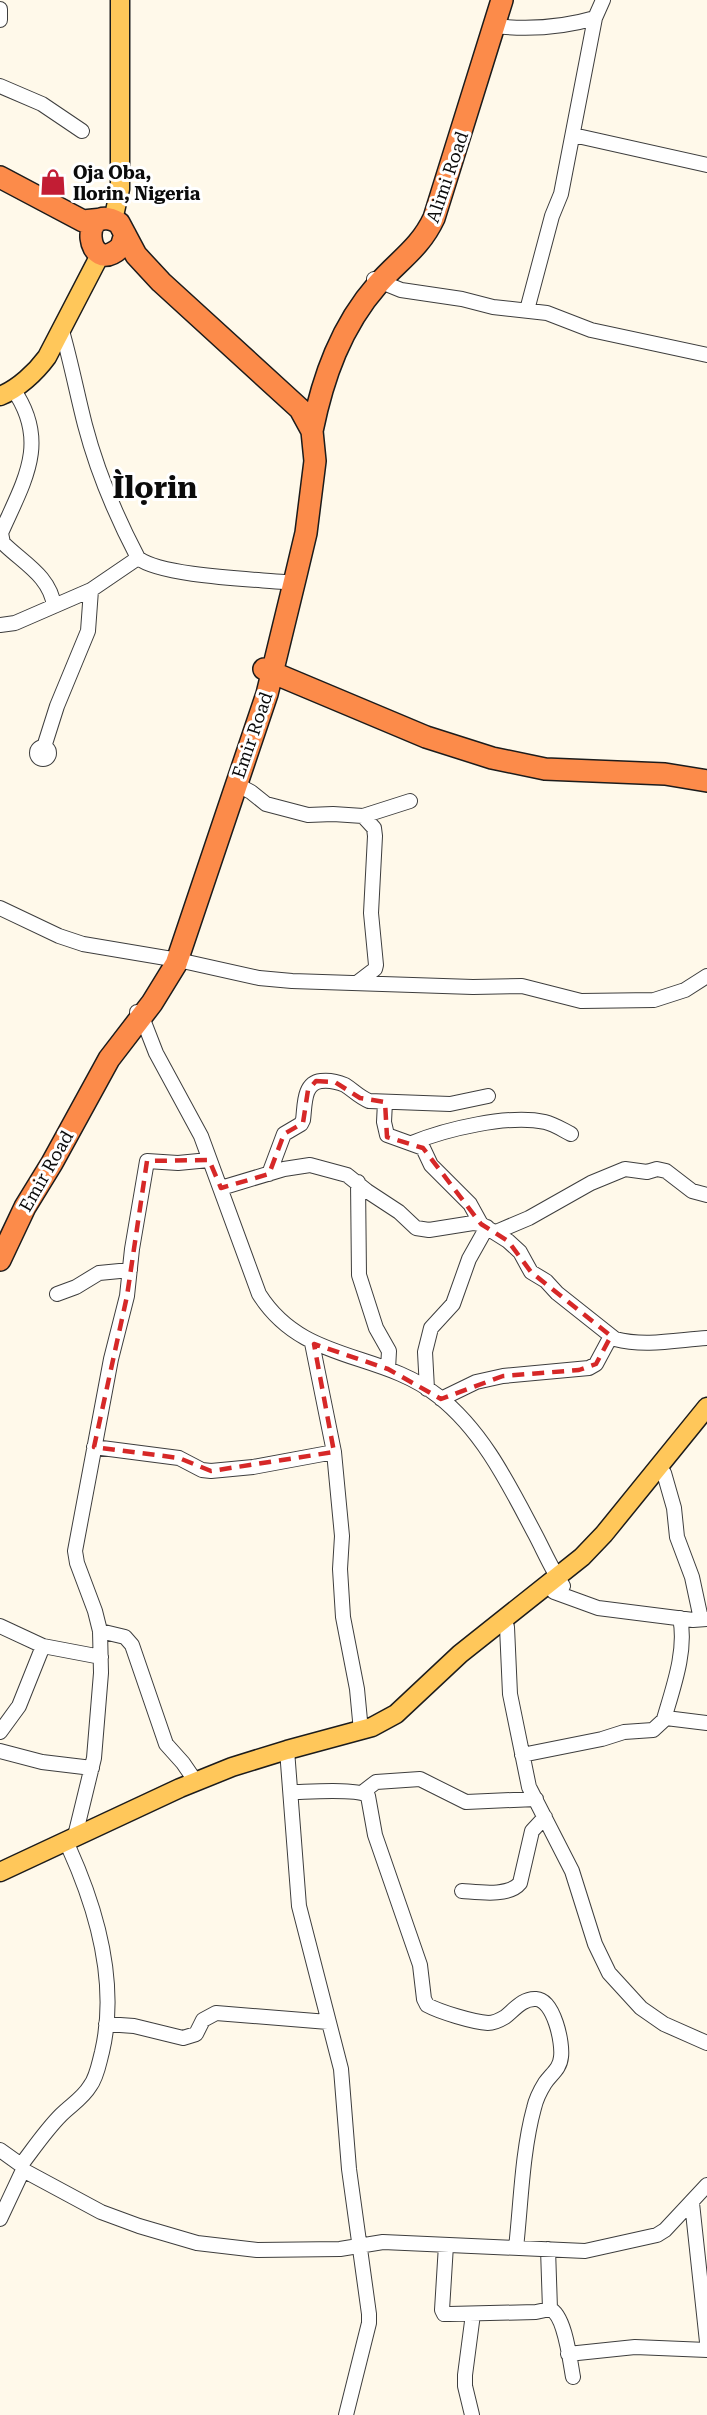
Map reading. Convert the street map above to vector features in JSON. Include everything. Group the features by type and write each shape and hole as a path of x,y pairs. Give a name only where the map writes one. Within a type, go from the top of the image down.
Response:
{"highway":[{"path":"300,409 310,396 344,320 410,245 427,220 494,0"},
{"name":"Alimi Road","path":"312,431 323,385 335,351 352,319 377,281 423,239 434,218 502,0"},
{"path":"0,177 83,221 114,224"},
{"name":"Emir Road","path":"0,186 68,223 101,250 130,266 300,409 312,431 315,461 306,533 236,784 173,960"},
{"path":"114,224 121,248 101,250 90,232 93,226 114,224"},
{"name":"Emir Road","path":"0,1238 103,1055 167,981 270,666 303,483 305,455 302,431 290,412 182,309 136,255 114,224"},
{"path":"270,666 438,733 493,750 567,761 666,765 707,772"},
{"path":"270,666 426,737 492,758 545,769 665,774 707,782"},
{"name":"Emir Road","path":"0,1260 25,1207 109,1059 139,1014"}],"main road":[{"path":"114,224 120,189 120,0"},
{"path":"7,392 37,370 62,331 101,250"},
{"path":"0,1880 72,1842 232,1767 351,1742 390,1728 401,1721 464,1661 558,1585 604,1534 707,1407"},
{"path":"0,1872 235,1774 372,1727 396,1714 460,1654 588,1564 707,1420"}],"street":[{"path":"527,310 552,216 561,194 595,18 603,0"},
{"path":"0,9 0,20"},
{"path":"494,26 547,29 595,18"},
{"path":"0,86 42,104 82,131"},
{"path":"573,135 707,165"},
{"path":"377,281 401,290 462,299 493,307 559,316 591,330 707,355"},
{"path":"62,331 86,426 108,495 138,558 146,564 171,570 284,582"},
{"path":"7,392 21,400 28,417 33,443 32,456 2,533 3,543 48,586 54,606"},
{"path":"0,625 15,623 91,590 138,558"},
{"path":"44,747 57,706 88,631 91,590"},
{"path":"236,784 266,804 293,813 308,815 363,816 410,801"},
{"path":"358,982 375,969 376,965 371,912 375,836 374,828 363,816"},
{"path":"0,908 59,936 83,944 259,978 472,987 522,986 581,1001 654,1000 685,990 707,976"},
{"path":"139,1014 156,1053 201,1136 259,1294 268,1309 280,1321 312,1343 388,1369 428,1389 457,1414 489,1452 513,1491 558,1585 598,1608 704,1619 677,1537 672,1499 664,1473"},
{"path":"269,1174 284,1134 301,1124 308,1090 316,1081 345,1085 360,1098 369,1101 450,1104 488,1096"},
{"path":"385,1102 384,1122 387,1135 401,1142 412,1143 423,1148 431,1165 460,1192 488,1228 520,1252 531,1272 546,1281 557,1293 611,1336 637,1342 707,1338"},
{"path":"412,1143 446,1131 506,1121 547,1122 571,1134"},
{"path":"0,2219 22,2168 60,2116 82,2097 92,2084 99,2064 106,2024 107,1989 96,1918 72,1842 92,1768 99,1720 100,1632 75,1551 111,1359 127,1296 147,1161 178,1163 209,1160"},
{"path":"221,1188 310,1164 347,1175 366,1191 399,1212 416,1228 429,1230 465,1224 488,1228 529,1218 591,1183 625,1169 647,1172 657,1169 666,1171 692,1191 707,1196"},
{"path":"358,1182 359,1275 376,1328 389,1351 388,1369"},
{"path":"428,1389 425,1352 430,1328 453,1304 470,1259 488,1228"},
{"path":"57,1294 76,1287 99,1273 130,1270"},
{"path":"441,1399 476,1382 503,1376 589,1368 596,1364 611,1336"},
{"path":"312,1343 334,1452 342,1536 340,1569 343,1617 357,1689 361,1731"},
{"path":"94,1447 179,1458 202,1470 211,1471 253,1467 334,1452"},
{"path":"522,1755 602,1739 624,1732 653,1730 660,1726 673,1689 682,1640 680,1618"},
{"path":"0,1626 43,1646 101,1657"},
{"path":"507,1627 510,1695 530,1787 572,1871 596,1944 609,1973 623,1990 664,2024 705,2040"},
{"path":"100,1632 125,1637 132,1645 166,1744 196,1782"},
{"path":"0,1732 27,1690 43,1646"},
{"path":"664,1719 707,1723"},
{"path":"0,1751 42,1762 92,1768"},
{"path":"288,1754 299,1906 341,2069 349,2169 369,2323 346,2415"},
{"path":"291,1792 363,1792 376,1782 420,1779 466,1802 536,1799"},
{"path":"363,1792 368,1796 375,1835 420,1965 424,1999 427,2005 488,2023 505,2017 527,2000 540,2000 551,2012 557,2026 561,2060 557,2070 546,2081 537,2097 532,2116 527,2139 516,2248"},
{"path":"462,1891 497,1892 517,1887 520,1883 532,1831 545,1817"},
{"path":"106,2024 134,2026 183,2038 196,2034 203,2020 216,2013 328,2022"},
{"path":"0,2150 22,2168 101,2212 197,2243 257,2250 340,2249 383,2242 585,2251 657,2235 665,2230 707,2186"},
{"path":"692,2203 702,2246 707,2342"},
{"path":"446,2245 442,2310 444,2314 536,2312 550,2309 561,2321 573,2377"},
{"path":"548,2249 550,2309"},
{"path":"472,2415 465,2386 465,2375 474,2314"},
{"path":"568,2354 634,2347 707,2350"}],"highlighted area":[{"path":"316,1081 335,1082 360,1098 385,1102 387,1137 423,1148 481,1224 508,1241 531,1272 611,1336 596,1364 579,1370 503,1376 441,1399 388,1369 314,1344 334,1452 211,1471 179,1458 94,1447 127,1296 147,1161 209,1160 221,1188 269,1174 284,1134 303,1123 308,1090"}],"place":[{"name":"Oja Oba, Ilorin, Nigeria","path":"53,182"}],"district":[{"name":"Ìlọrin","path":"155,487"}]}
